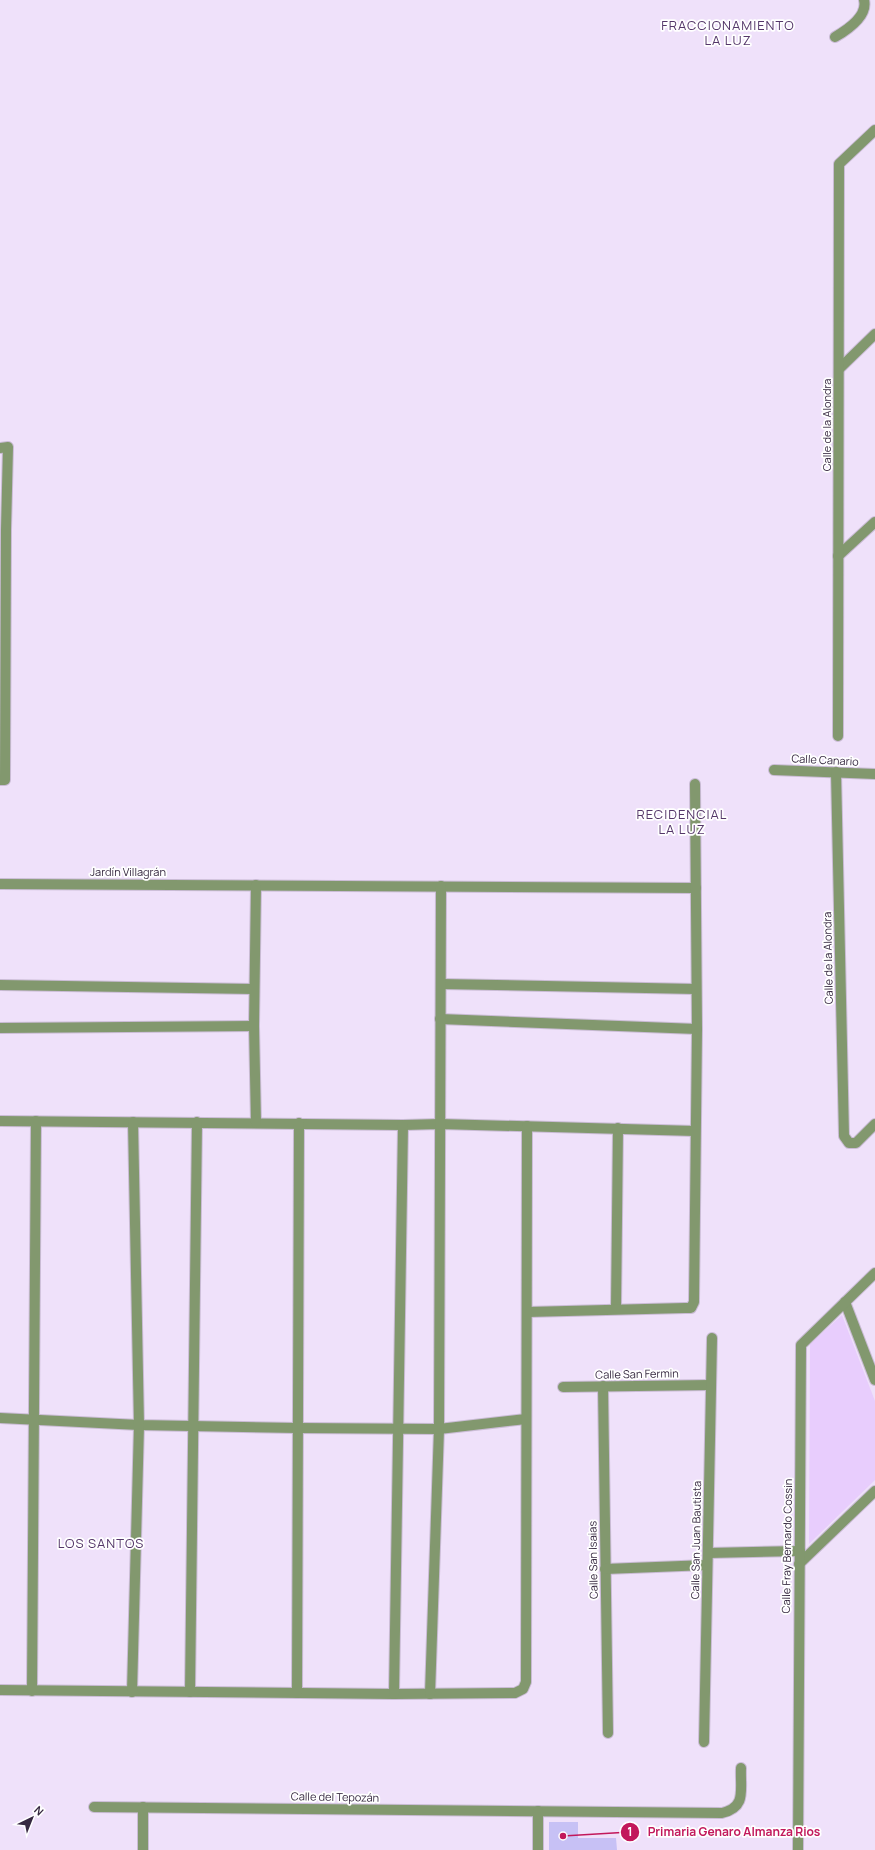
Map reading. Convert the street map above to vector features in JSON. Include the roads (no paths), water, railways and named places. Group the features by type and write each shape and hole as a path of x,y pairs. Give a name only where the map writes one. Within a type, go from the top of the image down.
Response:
{"street":[{"path":"835,37 850,28 862,13 865,3 864,0"},
{"name":"Calle de la Alondra","path":"838,736 839,164 875,130"},
{"path":"839,369 875,334"},
{"path":"0,448 8,447 3,530 3,780"},
{"path":"838,556 875,522"},
{"name":"Calle Canario","path":"774,770 875,774"},
{"name":"Calle de la Alondra","path":"836,772 844,1136 849,1143 856,1142 875,1124"},
{"path":"527,1312 691,1308 694,1302 696,1131 695,784"},
{"name":"Jardín Villagrán","path":"0,884 696,888"},
{"path":"256,885 254,989 256,1123"},
{"path":"430,1694 439,1429 441,886"},
{"path":"441,984 696,989"},
{"path":"0,985 254,989"},
{"path":"440,1019 696,1029"},
{"path":"0,1028 254,1026"},
{"path":"0,1120 403,1125 440,1124 696,1131"},
{"path":"32,1691 36,1121"},
{"path":"132,1692 139,1425 133,1122"},
{"path":"190,1692 197,1122"},
{"path":"297,1693 299,1124"},
{"path":"394,1694 403,1125"},
{"path":"0,1690 515,1694 523,1689 526,1682 528,1126"},
{"path":"616,1309 618,1128"},
{"name":"Calle Fray Bernardo Cossin","path":"798,1850 801,1345 875,1273"},
{"path":"845,1302 875,1380"},
{"name":"Calle San Juan Bautista","path":"704,1742 712,1338"},
{"name":"Calle San Fermin","path":"562,1387 711,1385"},
{"name":"Calle San Isaias","path":"603,1386 608,1733"},
{"path":"0,1418 139,1425 439,1429 526,1419"},
{"path":"799,1564 875,1491"},
{"path":"708,1552 800,1551"},
{"path":"605,1569 707,1565"},
{"name":"Calle del Tepozán","path":"94,1807 722,1813 733,1810 740,1801 741,1768"},
{"path":"142,1850 143,1807"},
{"path":"538,1811 538,1850"}],"place":[{"name":"Primaria Genaro Almanza Rios","path":"563,1836"}],"district":[{"name":"FRACCIONAMIENTO LA LUZ","path":"728,32"},
{"name":"RECIDENCIAL LA LUZ","path":"682,822"},
{"name":"LOS SANTOS","path":"101,1543"}]}
